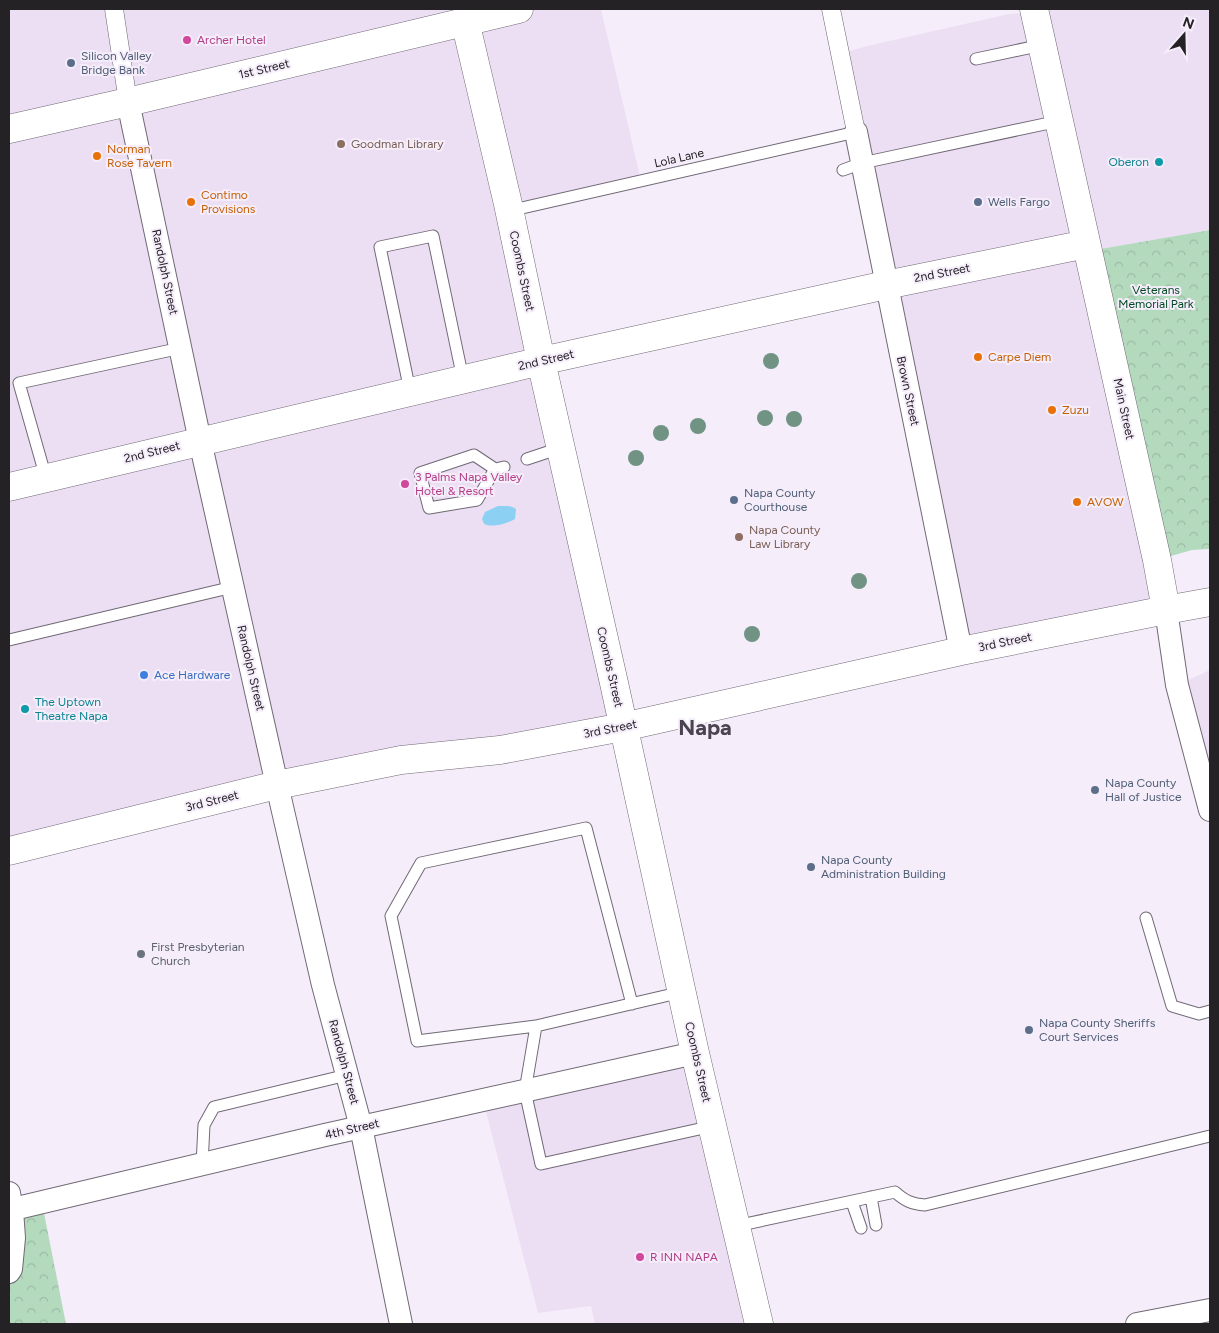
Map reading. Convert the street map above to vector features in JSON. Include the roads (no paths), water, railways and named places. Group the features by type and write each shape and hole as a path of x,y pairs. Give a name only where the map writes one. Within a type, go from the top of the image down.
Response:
{"street":[{"name":"Randolph Street","path":"114,9 128,102 200,441 323,985 361,1127 402,1324"},
{"name":"1st Street","path":"9,129 128,102 464,15 519,9"},
{"path":"831,9 856,132"},
{"name":"Main Street","path":"1034,9 1152,541 1166,610 1177,685 1210,810"},
{"name":"Coombs Street","path":"464,15 695,1053 759,1324"},
{"name":"Brown Street","path":"856,132 852,167 886,284 961,651"},
{"name":"2nd Street","path":"9,487 541,361 886,284 1086,244"},
{"name":"3rd Street","path":"9,851 277,785 400,760 500,750 623,727 961,651 1210,602"},
{"name":"4th Street","path":"10,1205 202,1165 361,1127 695,1053"},
{"path":"9,1272 14,1238 10,1205"},
{"path":"1137,1324 1210,1310"}],"lane":[{"path":"976,59 1042,45"},
{"path":"852,167 1059,121"},
{"name":"Lola Lane","path":"509,211 856,132"},
{"path":"410,391 380,247 434,236 463,379"},
{"path":"46,478 19,383 180,348"},
{"path":"527,459 560,448"},
{"path":"474,455 500,468 477,500 429,508 420,473 474,455"},
{"path":"9,640 233,587"},
{"path":"632,1004 586,828 421,863 391,916 417,1041 536,1026 632,1004 682,992"},
{"path":"1146,918 1172,1006 1199,1014 1210,1011"},
{"path":"536,1026 525,1091 541,1164 713,1126"},
{"path":"202,1165 204,1125 214,1107 347,1075"},
{"path":"736,1226 895,1192 904,1200 914,1204 925,1205 1210,1136"},
{"path":"871,1197 876,1225"},
{"path":"852,1202 861,1228"}],"water":[{"path":"498,506 509,506 516,509 515,519 498,525 485,524 482,519 485,512"}],"place":[{"name":"Archer Hotel","path":"187,40"},
{"name":"Silicon Valley Bridge Bank","path":"71,63"},
{"name":"Goodman Library","path":"341,144"},
{"name":"Norman Rose Tavern","path":"97,156"},
{"name":"Oberon","path":"1159,162"},
{"name":"Contimo Provisions","path":"191,202"},
{"name":"Wells Fargo","path":"978,202"},
{"name":"Carpe Diem","path":"978,357"},
{"name":"Zuzu","path":"1052,410"},
{"name":"3 Palms Napa Valley Hotel & Resort","path":"405,484"},
{"name":"Napa County Courthouse","path":"734,500"},
{"name":"AVOW","path":"1077,502"},
{"name":"Napa County Law Library","path":"739,537"},
{"name":"Ace Hardware","path":"144,675"},
{"name":"The Uptown Theatre Napa","path":"25,709"},
{"name":"Napa County Hall of Justice","path":"1095,790"},
{"name":"Napa County Administration Building","path":"811,867"},
{"name":"First Presbyterian Church","path":"141,954"},
{"name":"Napa County Sheriffs Court Services","path":"1029,1030"},
{"name":"R INN NAPA","path":"640,1257"}],"district":[{"name":"Napa","path":"705,727"}],"park label":[{"name":"Veterans Memorial Park","path":"1156,297"}]}
